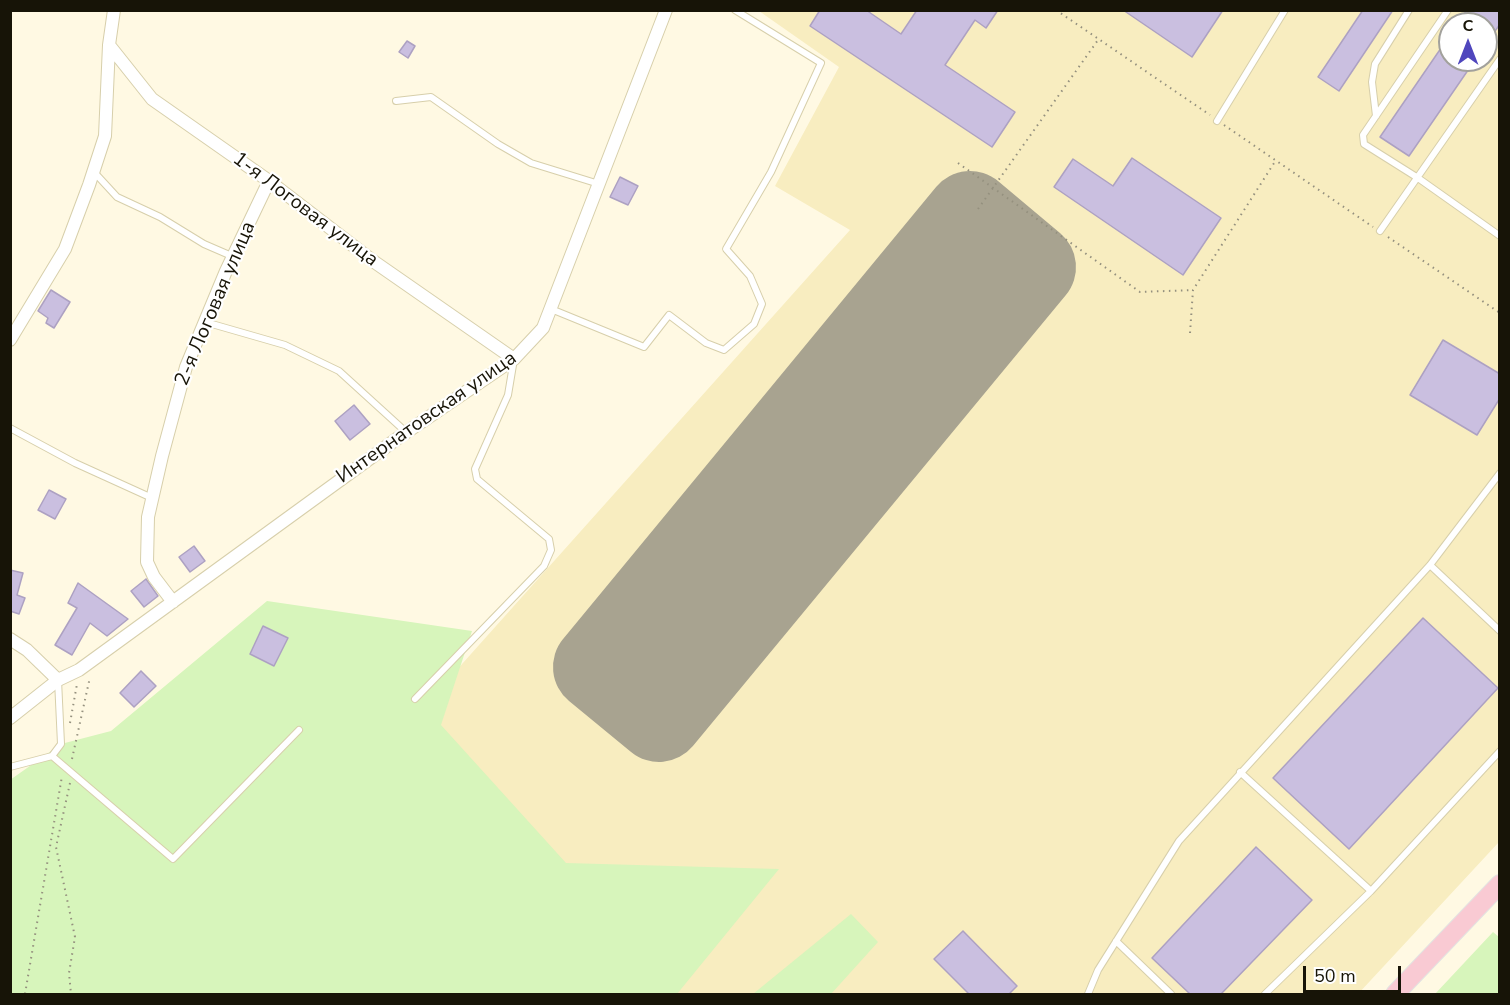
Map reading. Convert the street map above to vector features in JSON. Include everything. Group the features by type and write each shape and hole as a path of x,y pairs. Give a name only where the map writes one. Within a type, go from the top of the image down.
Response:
{"main road":[{"path":"1395,994 1500,884"}],"street":[{"path":"10,340 65,249 94,171 105,136 109,45 114,10"},
{"name":"Интернатовская улица","path":"10,717 58,680 79,670 406,432 514,359 543,328 666,10"},
{"name":"1-я Логовая улица","path":"109,45 152,99 269,181 373,261 514,359"},
{"name":"2-я Логовая улица","path":"173,602 154,577 147,562 148,517 152,498 186,367 269,181"},
{"path":"10,639 27,650 58,680"}],"lane":[{"path":"551,309 644,348 669,315 706,343 724,350 754,324 762,304 750,276 726,249 771,171 821,63 735,10"},
{"path":"1217,121 1285,10"},
{"path":"1376,116 1372,82 1375,64 1409,10"},
{"path":"1448,10 1364,135 1364,144 1418,178 1500,236"},
{"path":"1380,231 1500,58"},
{"path":"396,101 431,97 531,164 599,184"},
{"path":"94,171 117,197 160,217 204,244 234,257"},
{"path":"205,322 285,345 339,371 406,432"},
{"path":"415,699 544,566 550,550 549,539 477,479 475,469 508,395 514,359"},
{"path":"10,428 75,463 152,498"},
{"path":"1088,994 1098,970 1179,841 1430,565 1500,472"},
{"path":"1430,565 1500,631"},
{"path":"10,767 52,756 61,744 58,680"},
{"path":"52,756 173,859 299,730"},
{"path":"1265,994 1371,891 1500,751"},
{"path":"1240,772 1371,891"},
{"path":"1116,941 1171,994"}],"path":[{"path":"1056,10 1500,313"},
{"path":"978,209 1099,40"},
{"path":"1190,333 1193,290 1276,160"},
{"path":"958,163 1140,292 1193,290"},
{"path":"71,994 69,973 75,937 56,847 69,797 73,747 95,658"},
{"path":"69,734 79,670"},
{"path":"25,994 63,765"}],"shaded area":[{"path":"759,11 1499,11 1499,842 1358,994 167,994 850,230 775,186 839,67"}],"green space":[{"path":"267,601 472,631 441,725 566,863 779,869 677,994 11,994 10,780 61,744 111,731"},
{"path":"851,914 878,942 831,994 753,994"},
{"path":"1493,932 1499,937 1499,994 1435,994"}],"building":[{"path":"820,10 866,10 901,34 917,10 998,10 986,28 975,20 945,65 1015,112 992,147 810,26"},
{"path":"1123,10 1223,10 1192,57"},
{"path":"1363,10 1393,10 1339,91 1318,77"},
{"path":"1467,10 1500,10 1500,24 1498,27 1498,12 1466,12"},
{"path":"407,41 415,46 408,58 399,52"},
{"path":"1438,52 1438,72 1467,72 1409,156 1380,137"},
{"path":"1132,158 1221,218 1183,275 1054,187 1073,159 1113,186"},
{"path":"620,177 638,186 628,205 610,197"},
{"path":"51,290 70,302 54,328 46,323 48,318 38,311"},
{"path":"1443,340 1500,374 1500,398 1477,435 1410,395"},
{"path":"354,405 370,424 350,440 335,421"},
{"path":"49,490 66,499 55,519 38,510"},
{"path":"194,546 205,561 190,572 179,557"},
{"path":"10,570 23,573 17,595 25,598 19,614 10,611"},
{"path":"146,579 158,596 144,607 131,591"},
{"path":"78,583 128,619 107,636 90,623 72,655 55,645 77,608 68,603"},
{"path":"1423,618 1498,688 1349,849 1273,778"},
{"path":"263,626 288,638 274,666 250,654"},
{"path":"141,671 156,686 134,707 120,693"},
{"path":"1256,847 1312,900 1221,994 1190,994 1152,958"},
{"path":"963,931 1017,986 1009,994 969,994 934,959"}],"runway":[{"path":"970,215 1032,267 659,718 597,667 970,215"}]}
